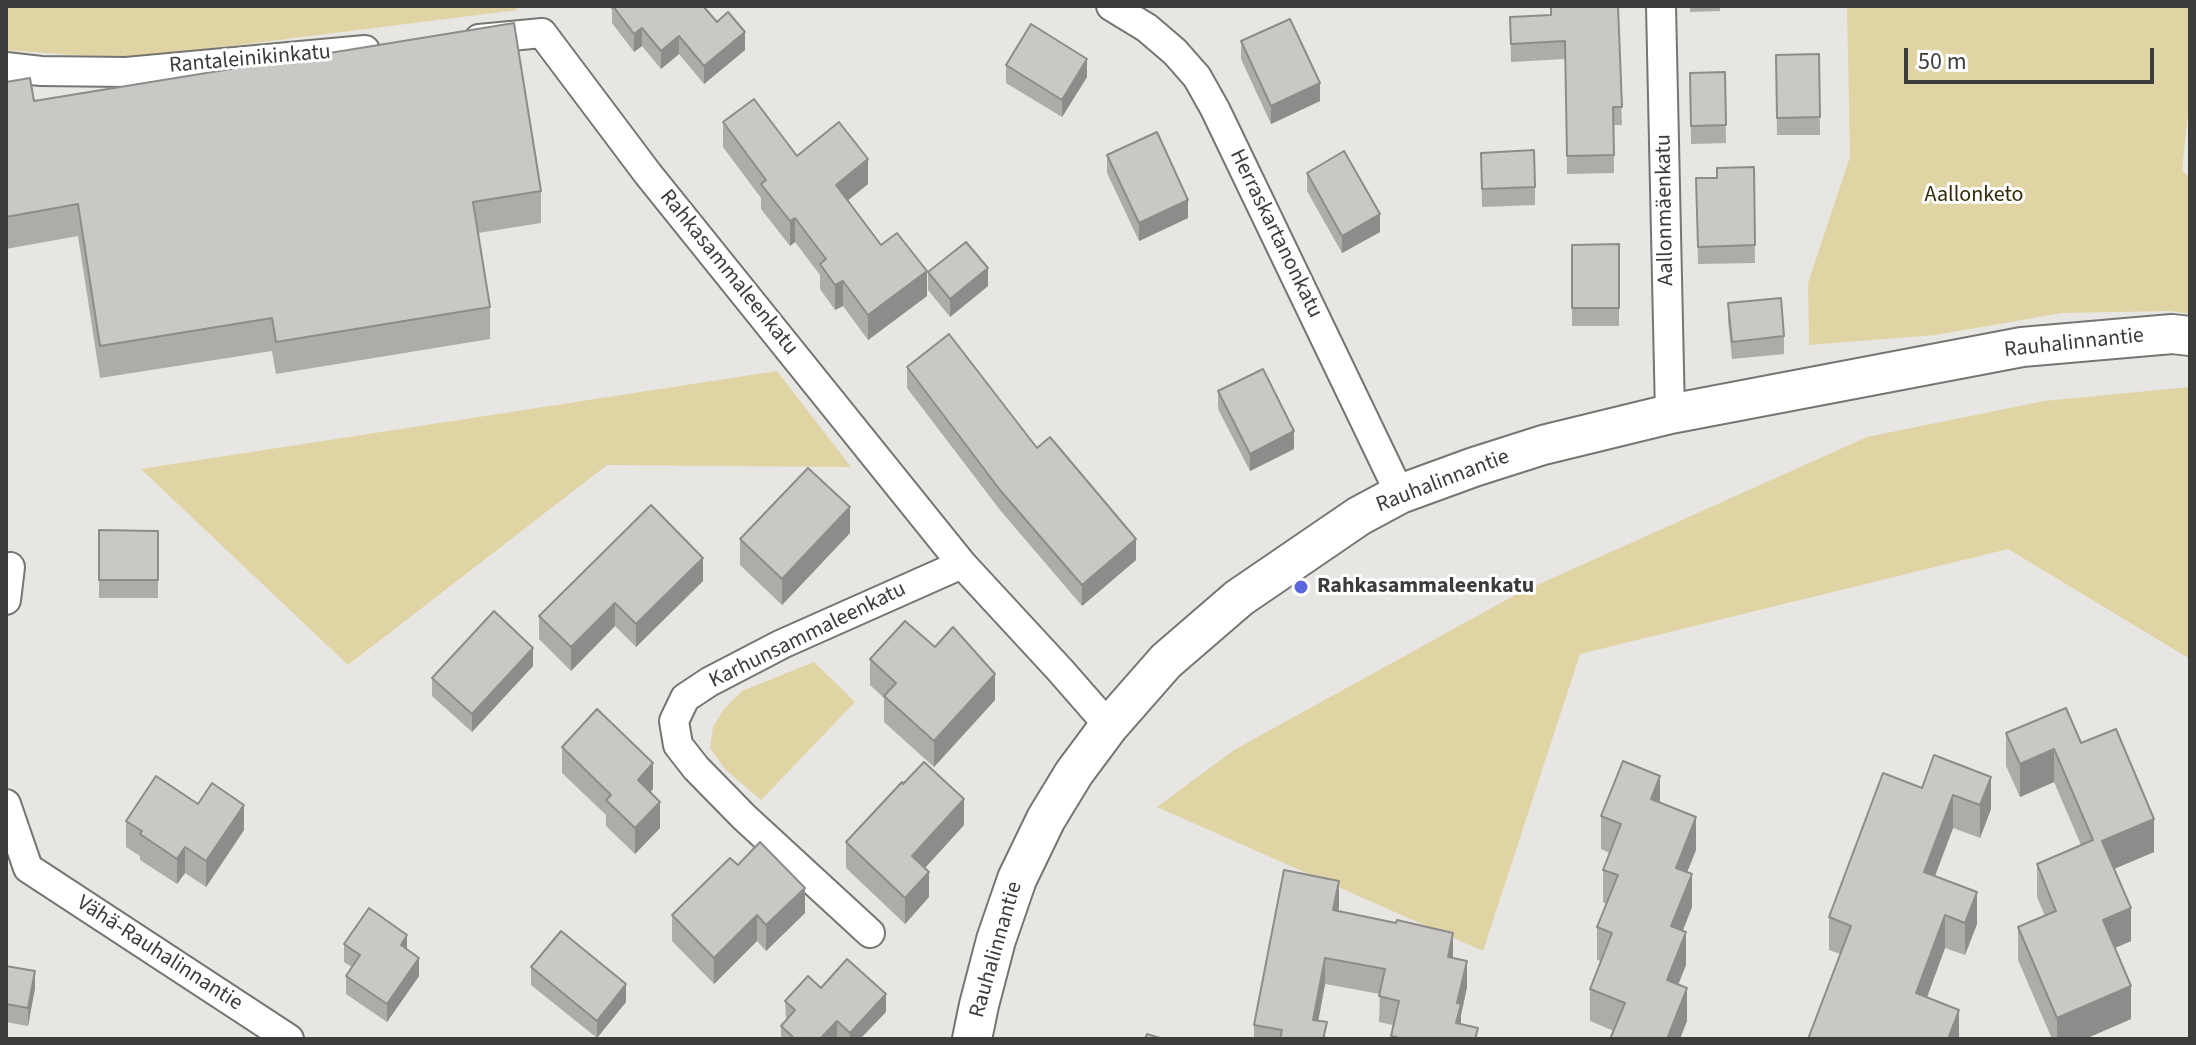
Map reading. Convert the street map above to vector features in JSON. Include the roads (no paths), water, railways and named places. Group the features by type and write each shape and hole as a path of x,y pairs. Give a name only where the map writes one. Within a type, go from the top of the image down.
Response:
{"street":[{"name":"Herraskartanonkatu","path":"1111,6 1157,36 1197,77 1400,494"},
{"name":"Aallonmäenkatu","path":"1661,6 1670,414"},
{"name":"Rahkasammaleenkatu","path":"450,42 542,33 648,174 962,564 1109,726"},
{"name":"Rantaleinikinkatu","path":"6,67 41,71 126,72 388,48"},
{"name":"Rauhalinnantie","path":"972,1039 996,940 1017,879 1046,819 1074,773 1109,726 1166,661 1239,598 1359,516 1400,494 1474,467 1543,445 1670,414 2022,347 2172,334 2190,336"},
{"name":"Karhunsammaleenkatu","path":"870,933 744,817 696,768 678,745 674,721 685,698 709,682 782,644 962,564"},
{"path":"6,600 10,567"},
{"name":"Vähä-Rauhalinnantie","path":"6,804 28,868 289,1039"}],"place":[{"name":"Rahkasammaleenkatu","path":"1301,587"}],"park label":[{"name":"Aallonketo","path":"1974,196"}]}
